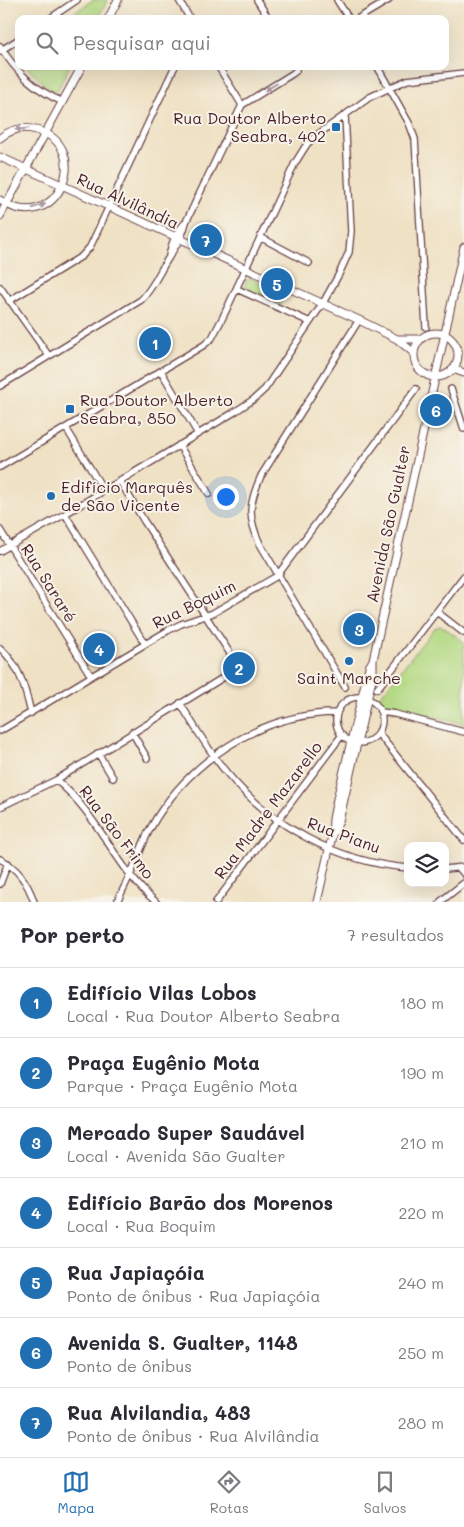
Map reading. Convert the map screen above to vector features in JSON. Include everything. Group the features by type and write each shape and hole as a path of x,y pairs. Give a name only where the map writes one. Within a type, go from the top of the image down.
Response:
{"street":[{"path":"55,15 77,0"},
{"path":"110,15 118,0"},
{"path":"178,0 187,15"},
{"path":"257,0 266,15"},
{"path":"337,0 346,15"},
{"path":"364,15 389,0"},
{"path":"15,40 1,49 15,66"},
{"path":"19,70 29,82 46,94 63,102"},
{"path":"0,216 80,70"},
{"path":"9,301 87,252 173,70"},
{"path":"220,70 242,105"},
{"path":"0,386 141,300 155,284 242,105 296,70"},
{"path":"378,70 409,123 415,139 426,327"},
{"path":"0,467 204,345 212,338 302,150 317,135 370,97 407,80 464,73"},
{"path":"0,551 179,446 248,403 265,389 323,303 346,261 351,241 344,115"},
{"path":"0,138 9,132 24,128 46,133 55,140 64,156 66,174 63,186 53,199 39,207 23,209 0,200"},
{"name":"Rua Alvilândia","path":"0,158 360,320 397,339 414,352"},
{"path":"260,237 309,263"},
{"name":"Avenida São Gualter","path":"317,902 332,836 333,819 354,742 369,667 464,247"},
{"path":"0,287 49,356"},
{"path":"237,289 310,322"},
{"path":"345,687 278,576 252,527 251,513 253,494 261,476 360,320"},
{"path":"431,333 444,334 458,348 461,361 453,370 443,376 434,377 423,373 416,364 414,352 416,345 420,339 431,333"},
{"path":"397,339 420,339"},
{"path":"453,370 464,373"},
{"path":"161,371 198,434"},
{"path":"451,388 464,430"},
{"name":"Rua Boquim","path":"0,731 145,644 182,624 206,616 278,576 416,389"},
{"path":"66,428 104,490"},
{"path":"179,446 209,494"},
{"path":"120,481 233,658"},
{"path":"65,514 145,644"},
{"name":"Rua Sararé","path":"0,530 91,676"},
{"path":"377,689 464,576"},
{"path":"437,612 464,633"},
{"path":"0,648 13,662 22,677 31,713"},
{"path":"241,657 248,661 250,673 244,679 240,680 229,674 227,667 233,658 241,657"},
{"path":"0,807 56,780 229,674"},
{"path":"395,714 380,730 369,741 354,742 342,735 337,725 338,713 348,700 364,698 376,705 381,712 380,730 464,840"},
{"name":"Rua Pianu","path":"180,704 213,755 234,782 278,821 304,837 329,848 368,861 404,867"},
{"path":"381,712 464,732"},
{"path":"117,902 150,829 161,812 185,782 213,755 262,729 300,718 324,713 338,713"},
{"path":"132,732 147,758"},
{"name":"Rua Madre Mazarello","path":"216,902 342,735"},
{"path":"98,753 113,778"},
{"name":"Rua São Frimo","path":"56,780 80,804 131,874 156,902"},
{"path":"0,859 8,863 23,879 34,902"},
{"path":"0,884 8,863"},
{"path":"461,868 464,874"},
{"path":"440,902 464,883"}],"green space":[{"path":"93,0 108,0 99,15 71,15"},
{"path":"29,70 68,70 57,91 51,90"},
{"path":"250,278 285,293 280,305 245,289 246,281"},
{"path":"439,626 445,628 464,642 464,724 440,718 393,711 384,708 377,700 434,629"}],"place":[{"name":"Rua Doutor Alberto Seabra, 402","path":"336,127"},
{"name":"Rua Alvilandia, 483","path":"206,240"},
{"name":"Rua Japiaçóia","path":"277,284"},
{"name":"Edifício Vilas Lobos","path":"155,343"},
{"name":"Rua Doutor Alberto Seabra, 850","path":"70,409"},
{"name":"Avenida S. Gualter, 1148","path":"436,410"},
{"name":"Edifício Marquês de São Vicente","path":"51,496"},
{"name":"Mercado Super Saudável","path":"359,629"},
{"name":"Edifício Barão dos Morenos","path":"99,649"},
{"name":"Saint Marche","path":"349,661"},
{"name":"Praça Eugênio Mota","path":"239,668"}]}
